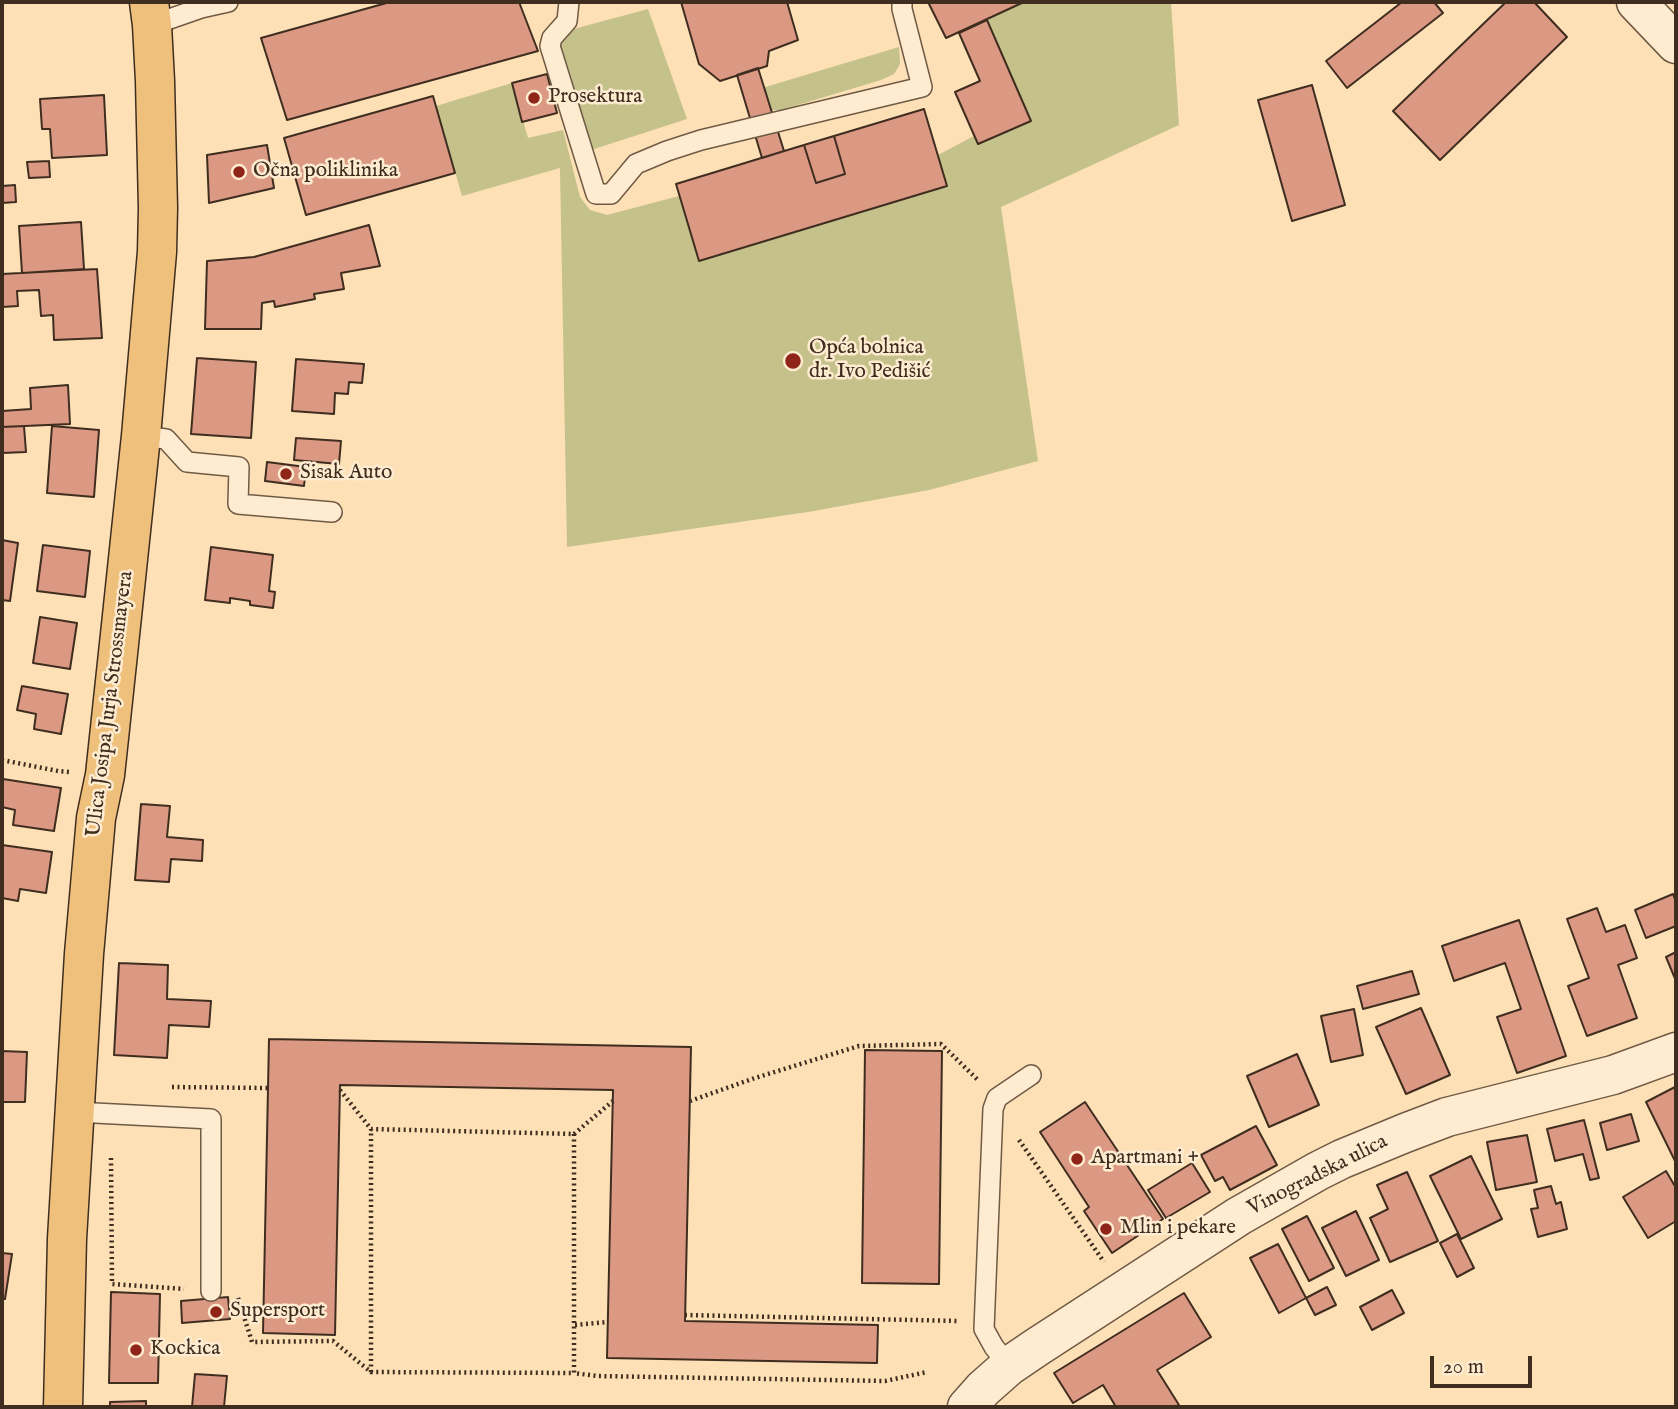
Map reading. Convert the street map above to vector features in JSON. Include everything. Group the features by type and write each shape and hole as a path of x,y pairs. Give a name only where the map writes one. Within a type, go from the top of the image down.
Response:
{"main road":[{"name":"Ulica Josipa Jurja Strossmayera","path":"63,1407 67,1239 93,1112 84,954 96,818 105,775 141,436 157,241 156,92 151,13"}],"street":[{"path":"1636,2 1676,44"},
{"name":"Vinogradska ulica","path":"967,1407 1009,1366 1048,1339 1239,1216 1342,1159 1447,1117 1612,1075 1676,1052"}],"lane":[{"path":"151,13 201,8 228,2"},
{"path":"569,2 567,21 552,38 550,46 596,194 611,194 636,164 667,151 702,140 922,87 902,2"},
{"path":"141,436 166,439 187,462 240,467 239,504 332,512"},
{"path":"1009,1366 984,1329 993,1109 998,1098 1031,1075"},
{"path":"93,1112 211,1119 211,1291"}],"path":[{"path":"2,760 58,771 105,775"},
{"path":"690,1101 859,1046 941,1044 998,1098 1018,1139 1106,1266"},
{"path":"340,1090 371,1129 371,1372"},
{"path":"371,1129 574,1134 613,1101"},
{"path":"93,1112 113,1284 236,1292 252,1342 333,1341 371,1372 574,1373 610,1377 885,1381 927,1372"},
{"path":"574,1134 574,1373"},
{"path":"685,1315 984,1321"},
{"path":"575,1325 608,1322"}],"shaded area":[{"path":"1024,2 1171,2 1179,125 1001,207 1038,461 929,490 808,512 567,547 560,168 462,196 436,106 512,83 528,138 563,130 580,197 590,210 607,215 679,196 699,261 947,186 938,155 974,136 978,144 1030,121 987,20"},
{"path":"648,9 687,119 588,151 560,41 570,30"},
{"path":"899,47 900,64 894,74 781,110 770,110 762,88"}],"building":[{"path":"390,2 519,2 538,51 287,120 261,38"},
{"path":"681,2 787,2 798,40 769,51 767,66 720,81 699,64"},
{"path":"928,2 1024,2 946,38"},
{"path":"1402,2 1434,2 1443,13 1347,88 1326,61"},
{"path":"1506,2 1534,2 1567,37 1440,160 1393,111"},
{"path":"987,20 1031,121 978,144 955,92 980,81 959,33"},
{"path":"758,68 784,151 762,158 737,75"},
{"name":"Prosektura","path":"547,74 557,113 522,122 512,83"},
{"path":"1312,85 1345,205 1292,221 1258,100"},
{"path":"104,95 107,155 52,158 50,129 42,129 40,99"},
{"path":"433,96 455,173 306,215 284,138"},
{"path":"924,109 947,186 699,261 676,184 804,145 816,183 845,174 834,136"},
{"path":"834,136 845,174 816,183 804,145"},
{"name":"Očna poliklinika","path":"267,145 274,188 209,203 207,155"},
{"path":"49,161 50,177 29,178 27,162"},
{"path":"15,185 16,202 2,203 2,186"},
{"path":"81,222 84,269 22,273 19,226"},
{"path":"369,225 380,266 341,273 344,289 314,294 315,299 275,307 274,301 262,303 261,329 205,329 207,261 254,257"},
{"path":"97,269 102,338 54,340 53,315 41,316 39,290 17,291 18,306 2,307 2,274"},
{"path":"197,358 256,362 251,438 191,434"},
{"path":"296,359 364,364 362,383 349,382 348,394 335,393 334,414 292,411"},
{"path":"68,385 70,424 2,427 2,411 31,409 30,388"},
{"path":"24,426 26,452 2,453 2,427"},
{"path":"52,426 99,430 94,497 47,493"},
{"path":"296,438 341,441 339,464 294,460"},
{"name":"Sisak Auto","path":"267,462 306,467 304,486 265,481"},
{"path":"2,540 18,543 10,601 2,600"},
{"path":"43,545 90,551 85,597 37,591"},
{"path":"211,547 273,555 269,591 275,592 273,608 250,605 250,601 230,598 230,603 205,600"},
{"path":"40,617 77,623 70,669 33,663"},
{"path":"22,686 68,694 61,734 34,729 36,714 17,710"},
{"path":"3,779 61,788 54,831 13,825 15,810 2,807"},
{"path":"141,804 170,806 167,837 203,840 202,861 171,859 169,882 135,880"},
{"path":"2,845 52,852 46,893 20,889 18,901 2,898"},
{"path":"1673,894 1676,902 1676,926 1646,938 1635,910"},
{"path":"1597,908 1606,932 1625,925 1637,958 1618,965 1637,1018 1587,1036 1568,986 1589,978 1567,919"},
{"path":"1519,920 1566,1056 1517,1073 1497,1017 1521,1009 1505,963 1454,981 1442,946"},
{"path":"1676,952 1676,981 1666,957"},
{"path":"119,963 168,965 167,999 211,1001 209,1027 169,1025 167,1058 114,1055"},
{"path":"1412,971 1419,994 1363,1009 1357,986"},
{"path":"1421,1008 1450,1075 1406,1094 1376,1027"},
{"path":"1354,1009 1363,1055 1331,1062 1321,1016"},
{"path":"269,1039 691,1047 685,1321 878,1325 877,1363 607,1358 613,1090 340,1085 335,1335 263,1333"},
{"path":"865,1050 942,1051 939,1284 862,1283"},
{"path":"2,1051 27,1052 25,1102 2,1102"},
{"path":"1297,1054 1319,1105 1269,1127 1247,1076"},
{"path":"1675,1087 1676,1089 1676,1163 1646,1102"},
{"path":"1085,1102 1163,1219 1112,1253 1084,1211 1089,1207 1040,1132"},
{"path":"1631,1114 1639,1141 1607,1150 1600,1123"},
{"path":"1584,1120 1599,1178 1590,1180 1583,1154 1555,1161 1547,1129"},
{"path":"1256,1126 1277,1165 1230,1190 1223,1177 1215,1181 1201,1155"},
{"path":"1527,1135 1537,1182 1496,1190 1487,1142"},
{"path":"1471,1156 1502,1219 1461,1239 1430,1176"},
{"path":"1192,1163 1210,1192 1166,1218 1148,1190"},
{"path":"1666,1171 1676,1188 1676,1221 1648,1238 1623,1197"},
{"path":"1407,1172 1438,1241 1390,1262 1370,1218 1388,1209 1377,1185"},
{"path":"1551,1186 1556,1204 1561,1202 1567,1229 1538,1237 1531,1209 1538,1208 1534,1190"},
{"path":"1356,1211 1379,1260 1346,1276 1322,1228"},
{"path":"1307,1216 1334,1268 1309,1281 1282,1229"},
{"path":"1457,1234 1474,1268 1457,1277 1440,1243"},
{"path":"1278,1244 1306,1298 1279,1313 1250,1258"},
{"path":"2,1253 12,1254 5,1299 2,1299"},
{"path":"1327,1287 1336,1305 1315,1315 1306,1298"},
{"path":"1392,1290 1404,1313 1372,1330 1360,1307"},
{"path":"111,1292 160,1294 158,1383 109,1383"},
{"path":"1184,1293 1211,1337 1157,1370 1179,1405 1116,1407 1103,1385 1073,1403 1054,1373"},
{"path":"228,1297 230,1319 182,1323 181,1301"},
{"path":"195,1374 227,1376 224,1407 192,1407"},
{"path":"146,1401 146,1407 110,1407 110,1402"}],"place":[{"name":"Prosektura","path":"534,98"},
{"name":"Očna poliklinika","path":"239,172"},
{"name":"Opća bolnica dr. Ivo Pedišić","path":"793,361"},
{"name":"Sisak Auto","path":"286,474"},
{"name":"Apartmani +","path":"1077,1159"},
{"name":"Mlin i pekare","path":"1106,1229"},
{"name":"Supersport","path":"216,1312"},
{"name":"Kockica","path":"136,1350"}]}
